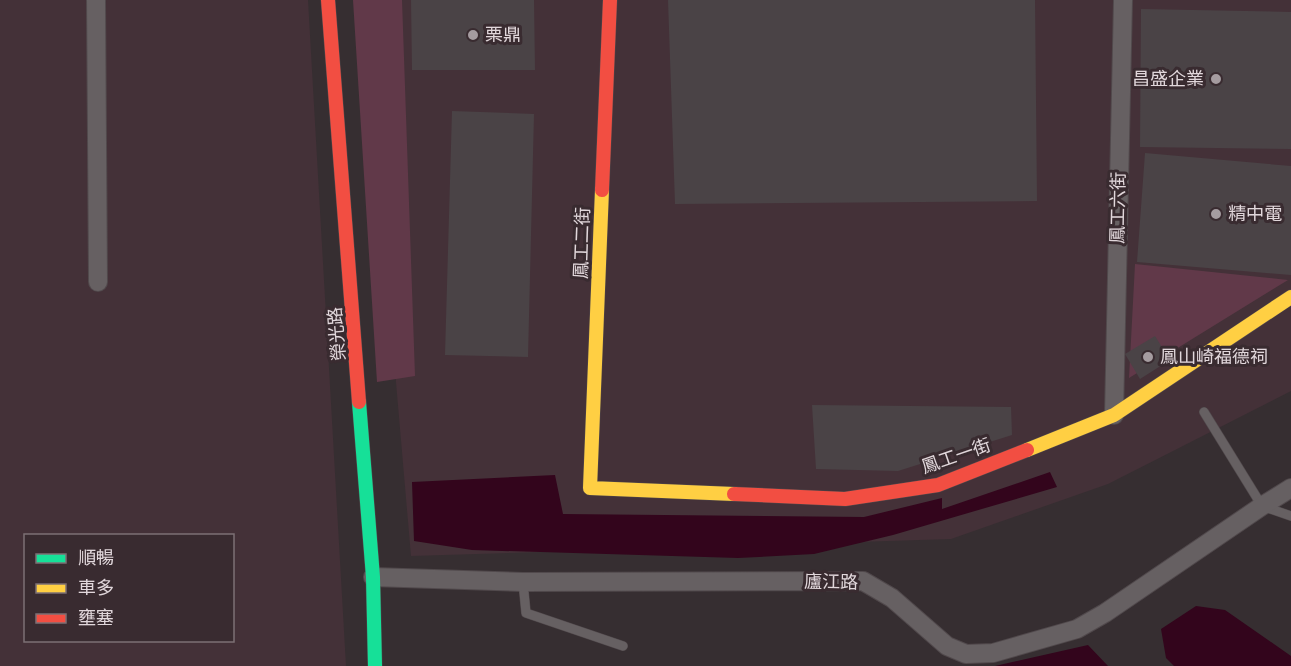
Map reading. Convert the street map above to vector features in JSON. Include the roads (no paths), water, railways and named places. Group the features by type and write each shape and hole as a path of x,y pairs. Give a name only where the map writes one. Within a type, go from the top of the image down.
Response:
{"street":[{"path":"96,0 99,282"},
{"name":"榮光路","path":"328,0 373,577 375,666"},
{"name":"鳳工二街","path":"590,488 610,0"},
{"name":"鳳工六街","path":"1113,415 1123,0"},
{"name":"鳳工一街","path":"590,488 845,499 938,485 1113,415 1291,297"},
{"name":"廬江路","path":"373,577 523,582 863,581 892,598 946,646 966,654 993,653 1077,629 1105,613 1291,488"}],"lane":[{"path":"1204,412 1262,506 1291,516"},
{"path":"523,582 526,613 623,646"}],"place":[{"name":"栗鼎","path":"473,35"},
{"name":"昌盛企業","path":"1216,79"},
{"name":"精中電","path":"1216,214"},
{"name":"鳳山崎福德祠","path":"1148,357"}]}
